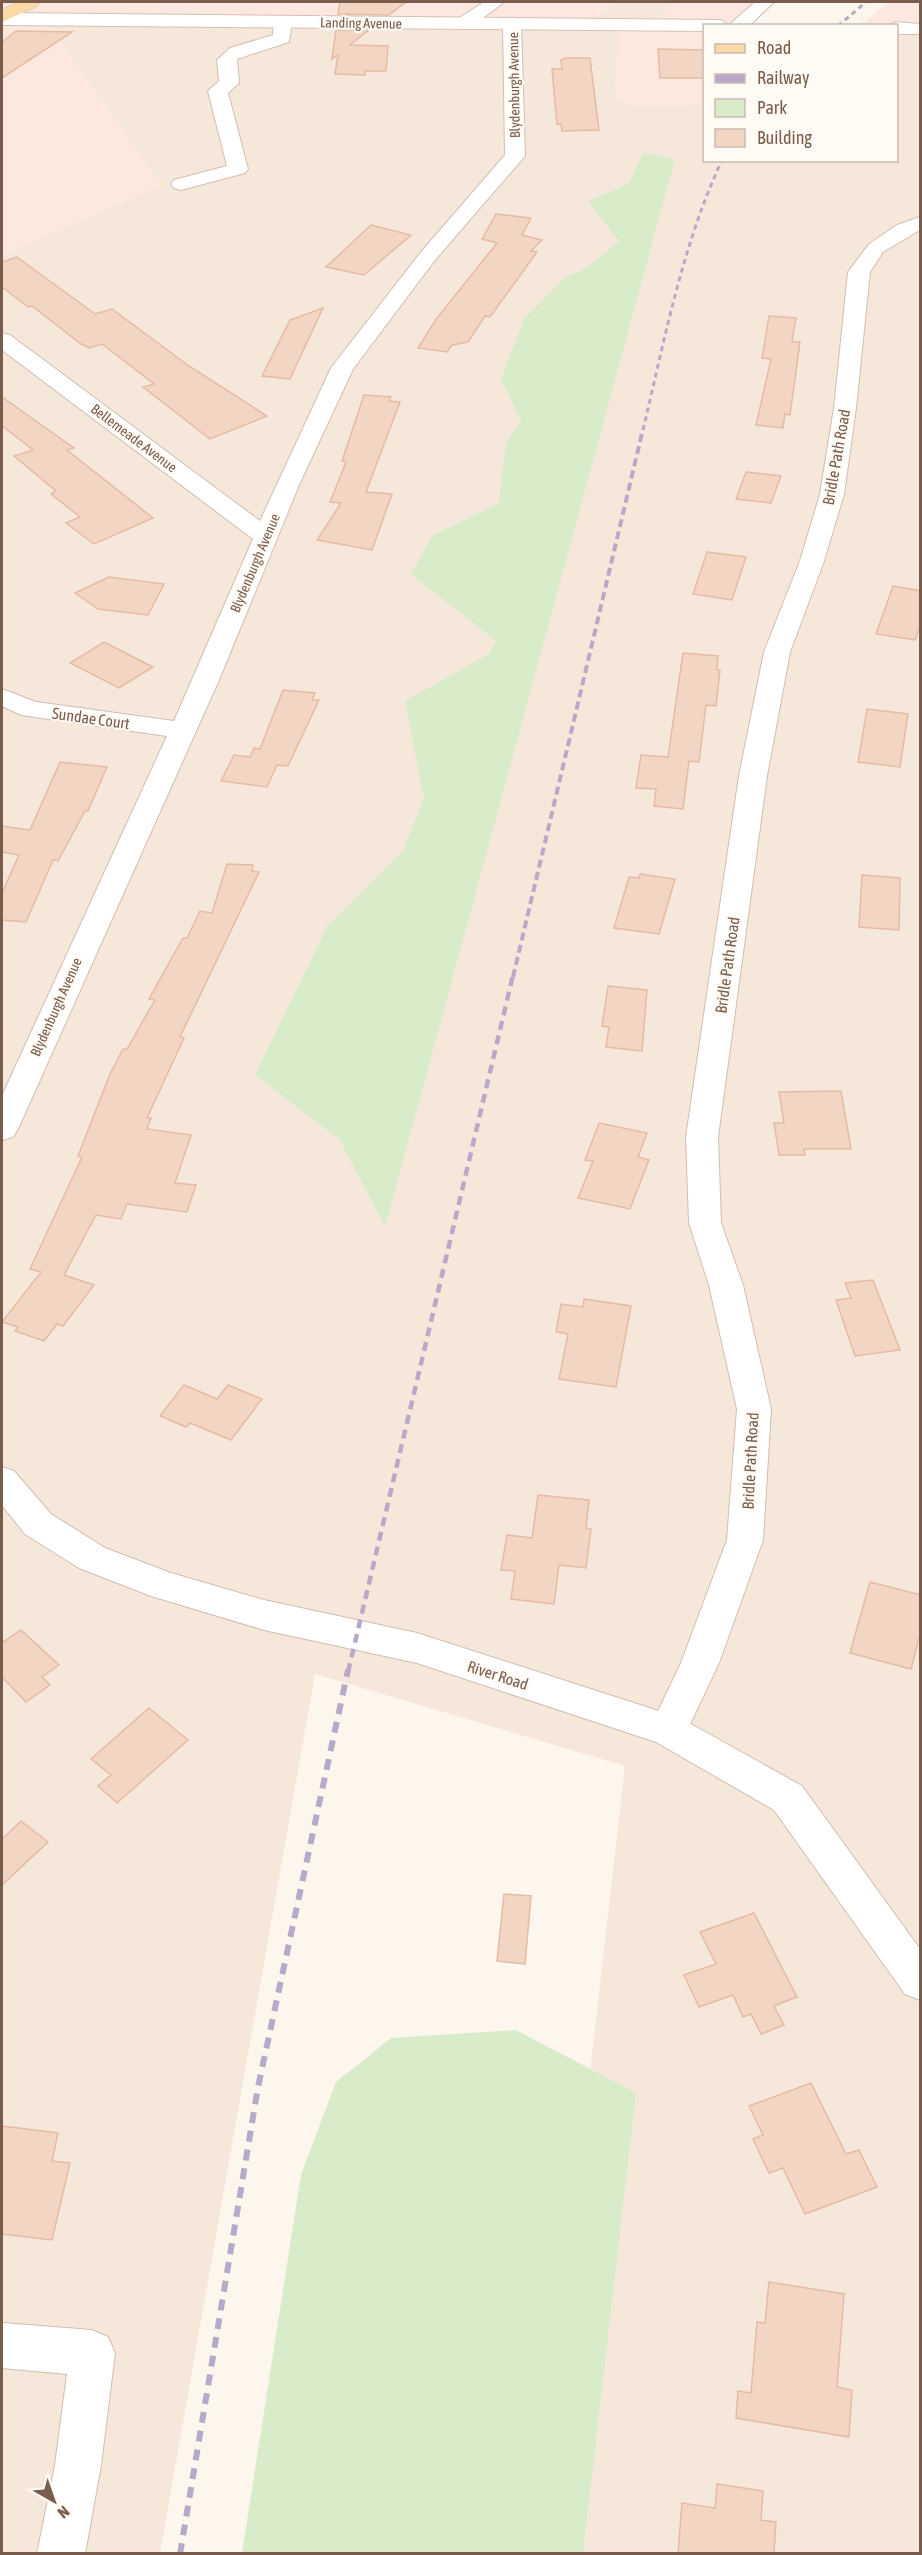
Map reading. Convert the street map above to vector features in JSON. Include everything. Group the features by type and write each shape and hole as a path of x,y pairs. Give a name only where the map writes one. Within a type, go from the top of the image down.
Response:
{"main road":[{"path":"2,18 31,2"}],"street":[{"path":"463,24 495,2"},
{"path":"739,24 765,2"},
{"name":"Landing Avenue","path":"2,18 703,26"},
{"path":"181,184 238,169 218,91 229,83 226,60 235,53 276,42 282,38 283,22"},
{"name":"Blydenburgh Avenue","path":"2,1129 183,730 287,485 342,368 428,256 515,156 512,23"},
{"path":"898,28 921,29"},
{"name":"Bridle Path Road","path":"668,1730 700,1663 745,1540 754,1409 726,1285 705,1223 702,1137 753,776 777,652 812,561 832,494 847,397 860,272 876,248 904,229 921,223"},
{"name":"Bellemeade Avenue","path":"2,340 266,537"},
{"name":"Sundae Court","path":"2,698 30,709 183,730"},
{"name":"River Road","path":"2,1481 38,1524 92,1558 164,1586 264,1615 417,1648 668,1730 788,1798 921,1981"},
{"path":"2,2346 92,2353 78,2465 61,2553"}],"shaded area":[{"path":"2,2 616,2 588,23 49,19 49,25 161,185 2,255"},
{"path":"616,2 678,2 652,23 627,106 703,105 703,162 898,162 898,24 853,24 866,22 920,25 920,2553 535,2553 625,1766 315,1674 160,2553 2,2554 2,255 161,185 49,25 588,23"},
{"path":"678,2 769,2 743,24 703,24 703,105 627,106 615,97 618,23 652,23"},
{"path":"889,2 920,2 920,28 898,27 898,24 862,24"}],"green space":[{"path":"643,153 675,159 385,1227 340,1140 255,1075 328,925 403,851 424,798 405,701 489,654 496,641 411,574 432,536 499,503 506,443 521,421 501,379 525,317 566,277 588,267 619,241 588,201 629,184"},
{"path":"516,2030 636,2093 583,2553 242,2553 301,2175 336,2082 391,2038"}],"building":[{"path":"340,2 406,2 389,15 338,14"},
{"path":"336,30 369,30 350,45 388,46 386,71 365,71 365,75 335,74 338,55 332,59"},
{"path":"16,31 72,32 2,78 2,42"},
{"path":"658,49 703,50 703,78 660,78"},
{"path":"590,58 599,130 562,131 561,124 557,124 552,69 562,69 561,60"},
{"path":"496,214 531,218 522,235 542,240 531,251 537,252 490,317 485,316 468,342 452,345 447,352 418,348 437,318 497,243 482,239"},
{"path":"371,225 411,235 364,275 326,267"},
{"path":"17,257 95,314 112,309 189,366 267,416 210,439 143,387 154,384 102,344 89,348 81,344 32,306 28,307 2,287 2,262"},
{"path":"323,308 290,379 262,376 290,320"},
{"path":"769,316 796,318 792,342 800,342 790,415 785,414 783,428 756,425 771,359 762,358"},
{"path":"364,395 391,397 389,401 400,402 366,492 392,494 372,550 317,540 341,503 330,502 346,462 342,461"},
{"path":"2,397 74,448 67,450 153,518 94,544 66,523 80,517 51,494 56,491 14,456 33,450 2,426"},
{"path":"746,472 781,476 771,503 736,499"},
{"path":"707,552 746,557 732,600 693,594"},
{"path":"109,577 164,584 148,615 98,609 75,593"},
{"path":"893,586 921,591 921,623 915,640 876,634"},
{"path":"104,642 153,667 119,688 70,663"},
{"path":"683,653 718,656 717,670 720,670 716,706 706,705 699,762 689,761 683,809 654,806 656,789 636,788 641,755 668,757"},
{"path":"283,690 315,693 312,700 319,700 288,766 277,765 267,787 221,781 234,755 250,757 254,748 260,749"},
{"path":"867,709 908,714 900,767 858,762"},
{"path":"60,762 107,767 88,811 85,811 58,861 53,860 26,922 2,920 2,893 19,855 2,852 2,826 30,830"},
{"path":"227,864 253,865 252,871 259,872 180,1037 184,1038 147,1118 151,1118 147,1129 191,1135 175,1183 196,1185 187,1212 127,1204 121,1219 96,1215 64,1275 94,1285 63,1326 57,1324 44,1341 15,1331 18,1327 2,1322 41,1272 30,1269 82,1157 78,1156 110,1074 123,1049 127,1049 155,1000 149,999 183,938 187,938 200,911 212,913"},
{"path":"640,874 675,879 659,934 614,928 629,877 639,878"},
{"path":"862,875 900,878 899,930 859,927"},
{"path":"608,986 647,990 642,1051 606,1047 609,1027 602,1026"},
{"path":"841,1091 851,1149 804,1149 805,1155 779,1155 774,1123 784,1123 779,1092"},
{"path":"599,1123 647,1133 638,1157 649,1160 630,1209 578,1198 593,1161 585,1160"},
{"path":"873,1280 900,1350 855,1356 836,1300 851,1298 845,1283"},
{"path":"584,1299 631,1306 616,1387 559,1379 568,1334 556,1332 561,1304 583,1307"},
{"path":"184,1385 217,1399 228,1385 262,1399 231,1440 190,1423 186,1427 160,1416"},
{"path":"538,1495 589,1500 586,1528 591,1529 586,1568 559,1565 554,1604 511,1599 515,1571 501,1570 507,1535 532,1538"},
{"path":"870,1582 921,1595 921,1631 911,1669 850,1653"},
{"path":"21,1630 59,1665 42,1677 50,1685 26,1702 2,1677 2,1643"},
{"path":"149,1708 188,1740 117,1803 98,1786 111,1775 91,1759"},
{"path":"21,1821 48,1842 2,1885 2,1839"},
{"path":"504,1894 531,1896 525,1964 497,1961"},
{"path":"754,1913 797,1997 774,2006 784,2025 761,2034 751,2014 743,2017 733,1995 699,2007 684,1975 716,1964 700,1932"},
{"path":"811,2083 846,2154 859,2150 877,2187 805,2214 783,2168 769,2173 753,2139 763,2135 749,2106"},
{"path":"2,2126 58,2133 52,2161 70,2163 52,2240 2,2234"},
{"path":"769,2282 844,2294 837,2387 852,2390 849,2437 736,2418 738,2391 751,2393 757,2322 765,2323"},
{"path":"717,2484 763,2491 761,2520 776,2522 774,2553 678,2553 682,2503 715,2508"}],"railway":[{"path":"840,24 866,2"},
{"path":"643,430 685,259 721,162"},
{"path":"513,977 643,429"},
{"path":"348,1672 513,975"},
{"path":"180,2554 258,2087 348,1670"}]}
